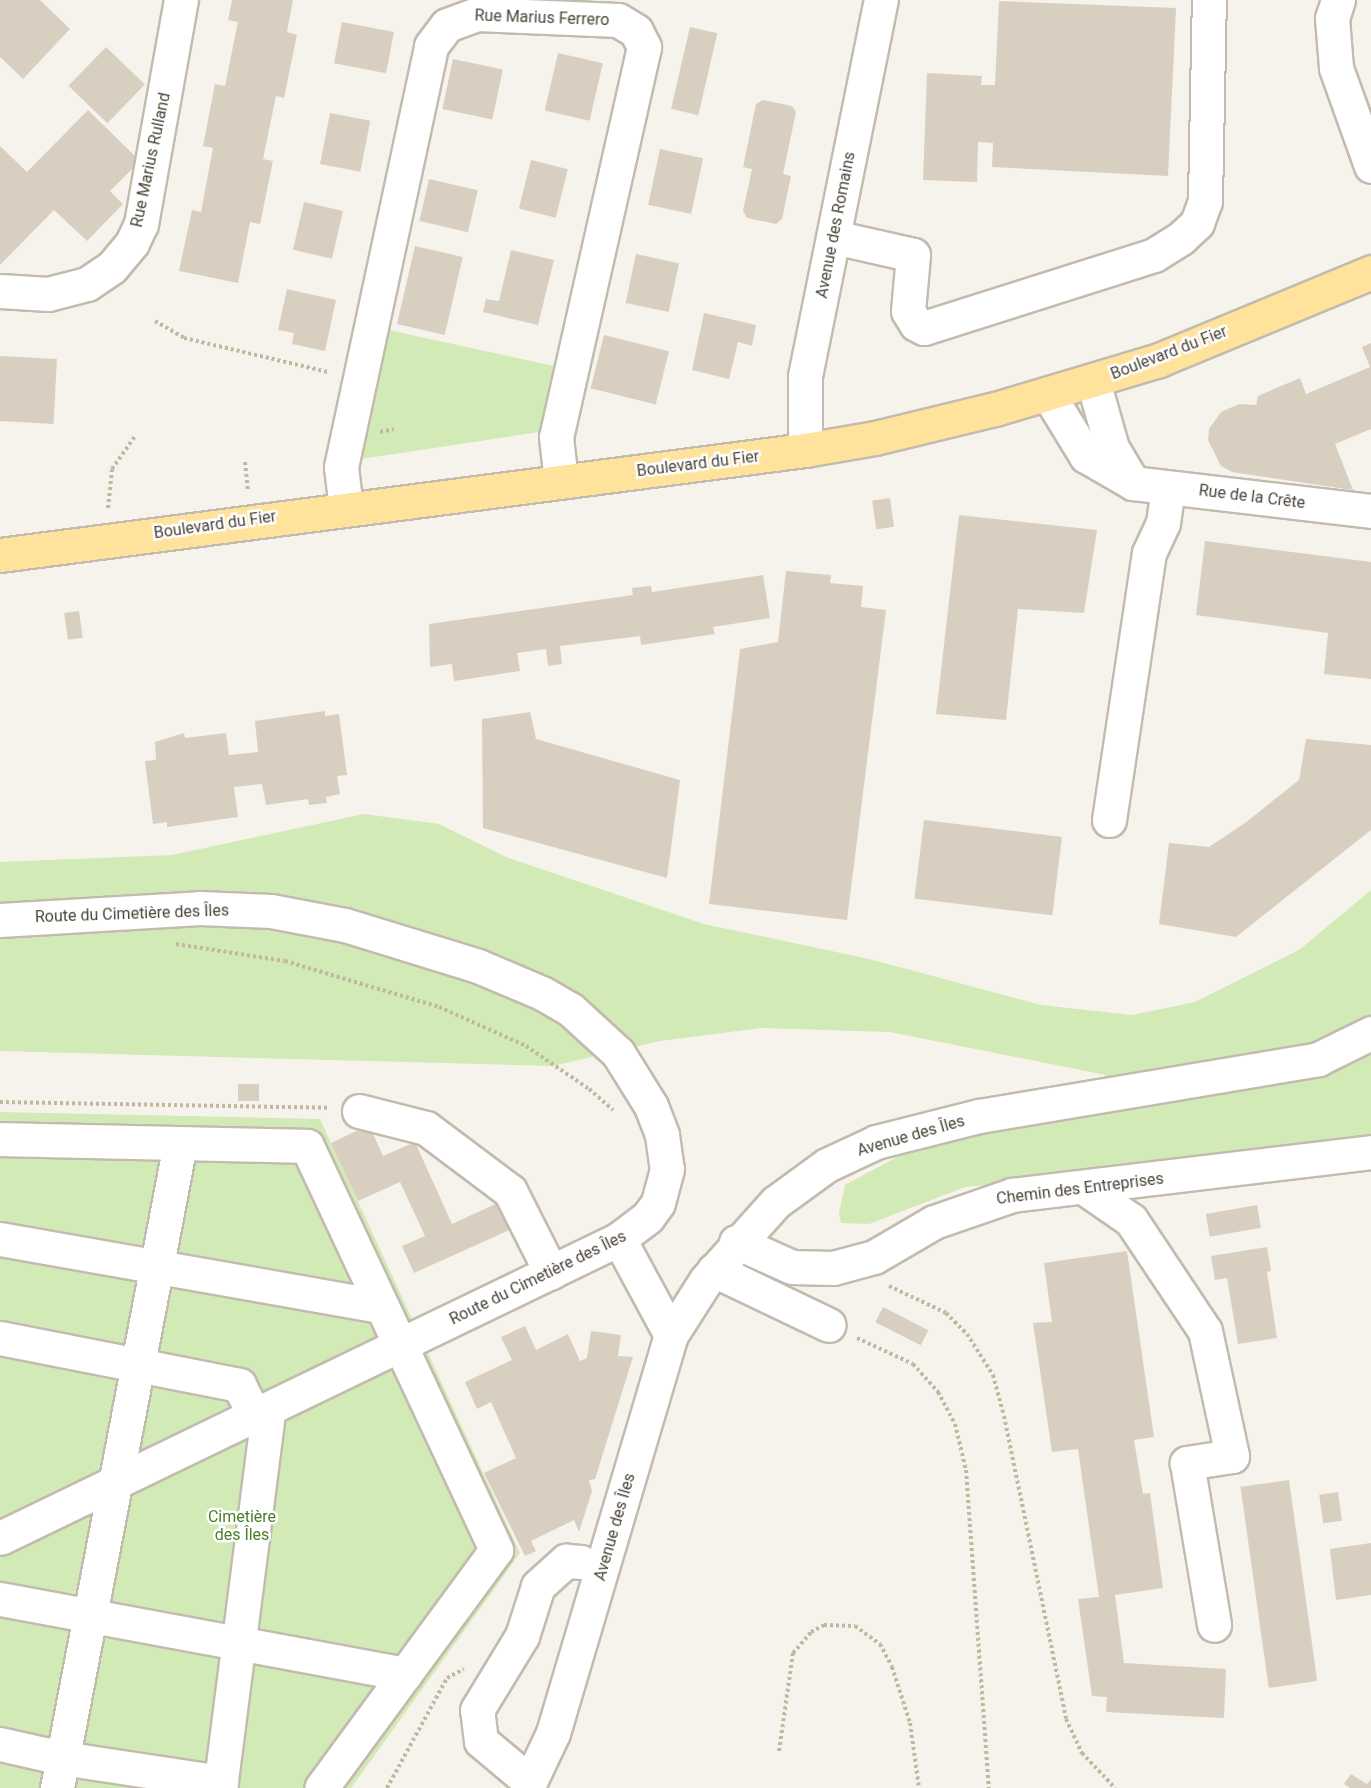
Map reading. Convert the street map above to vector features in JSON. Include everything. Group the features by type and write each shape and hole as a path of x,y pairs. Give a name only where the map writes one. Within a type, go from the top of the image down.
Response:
{"main road":[{"name":"Boulevard du Fier","path":"0,555 346,508 805,450 951,420 1048,394 1159,360 1371,272"}],"street":[{"name":"Rue Marius Rulland","path":"0,291 48,294 87,284 112,267 132,243 143,213 181,0"},
{"name":"Avenue des Romains","path":"805,450 803,389 881,0"},
{"path":"834,237 913,255 908,311 916,324 924,328 1154,255 1181,238 1197,223 1205,201 1209,0"},
{"path":"1338,0 1332,18 1336,68 1371,166"},
{"name":"Rue Marius Ferrero","path":"346,508 341,467 431,46 438,35 456,20 477,14 618,20 628,24 641,39 644,56 556,437 561,481"},
{"path":"1093,381 1113,448 1133,483"},
{"name":"Rue de la Crête","path":"1048,394 1086,456 1133,483 1371,511"},
{"path":"1109,820 1149,553 1163,523 1168,488"},
{"name":"Route du Cimetière des Îles","path":"0,920 200,908 271,911 413,944 543,993 595,1030 618,1053 636,1078 662,1135 667,1169 658,1203 648,1217 619,1239 262,1415 116,1479 0,1538"},
{"name":"Avenue des Îles","path":"529,1785 557,1722 671,1335 714,1270 736,1242 804,1180 876,1142 979,1116 1318,1059 1371,1033"},
{"path":"359,1111 426,1128 510,1191 551,1272"},
{"path":"0,1139 307,1146 381,1306 410,1341 496,1550 321,1788"},
{"path":"59,1773 180,1144"},
{"name":"Chemin des Entreprises","path":"736,1242 792,1267 845,1266 874,1257 934,1222 986,1202 1012,1195 1371,1152"},
{"path":"1083,1187 1131,1220 1205,1331 1232,1456 1187,1463 1214,1625"},
{"path":"0,1239 381,1306"},
{"path":"619,1239 671,1335"},
{"path":"714,1270 829,1325"},
{"path":"0,1338 239,1385 262,1415 238,1643 220,1785 59,1773 0,1744"},
{"path":"529,1785 489,1751 477,1730 477,1710 522,1636 538,1586 566,1561 580,1562"},
{"path":"0,1599 405,1674"}],"path":[{"path":"154,321 184,338 360,379"},
{"path":"106,540 112,470 134,437"},
{"path":"166,942 285,961 439,1007 526,1046 589,1089 618,1118"},
{"path":"0,1102 281,1105 359,1111"},
{"path":"845,1266 946,1313 967,1334 993,1376 1005,1416 1066,1719 1082,1753 1114,1788"},
{"path":"829,1325 913,1364 938,1392 956,1424 966,1470 989,1788"},
{"path":"779,1751 793,1653 811,1632 824,1626 855,1626 880,1644 892,1667 910,1723 919,1788"},
{"path":"387,1788 447,1678 466,1668 476,1669 494,1681"}],"green space":[{"path":"384,329 558,367 539,432 361,459 360,452"},
{"path":"364,814 439,824 506,857 704,924 869,959 1041,1005 1132,1015 1195,1002 1299,950 1371,890 1371,1134 1227,1161 965,1187 869,1224 841,1223 839,1213 845,1185 910,1150 961,1132 1051,1118 1106,1075 890,1032 761,1028 660,1041 553,1066 0,1051 0,862 172,855"},
{"name":"Cimetière des Îles","path":"0,1112 320,1119 520,1553 351,1788 0,1788"}],"building":[{"path":"0,0 40,0 70,29 23,79 0,57"},
{"path":"232,0 293,0 287,32 297,35 284,98 276,96 263,159 273,161 260,224 250,222 238,283 179,271 192,210 201,212 213,148 203,146 215,84 225,86 238,22 228,20"},
{"path":"999,1 1176,8 1168,176 992,167 993,143 978,142 977,182 923,180 927,73 982,76 981,85 995,85"},
{"path":"342,22 394,32 386,73 334,63"},
{"path":"690,27 717,33 698,115 671,109"},
{"path":"106,47 145,85 107,123 68,86"},
{"path":"558,53 603,63 590,121 545,110"},
{"path":"453,59 503,70 492,119 442,109"},
{"path":"763,100 792,106 796,112 783,174 791,176 782,219 776,224 747,218 743,211 752,169 743,167 756,104"},
{"path":"88,110 140,161 110,191 123,204 87,241 54,210 0,265 0,146 27,172"},
{"path":"330,113 370,121 360,172 320,164"},
{"path":"660,149 703,158 691,214 648,205"},
{"path":"531,160 568,169 556,218 519,209"},
{"path":"429,179 478,190 468,232 419,221"},
{"path":"304,202 343,211 332,259 293,250"},
{"path":"415,246 463,257 445,335 397,324"},
{"path":"511,250 554,260 538,325 483,312 486,299 499,301"},
{"path":"636,254 679,263 669,312 626,303"},
{"path":"287,289 336,300 325,351 292,344 294,333 278,330"},
{"path":"704,313 756,325 752,346 738,342 729,379 692,370"},
{"path":"604,335 669,351 656,405 591,388"},
{"path":"1371,343 1371,429 1335,444 1353,490 1232,472 1221,466 1208,440 1209,429 1221,412 1239,404 1256,405 1258,396 1300,378 1306,394 1370,367 1362,347"},
{"path":"0,356 57,359 54,424 0,421"},
{"path":"890,498 894,527 876,529 872,501"},
{"path":"959,515 1097,530 1084,613 1018,609 1006,720 936,714"},
{"path":"1205,541 1371,562 1371,679 1324,674 1328,633 1196,615"},
{"path":"786,571 831,575 830,583 863,586 861,607 886,610 847,920 709,904 740,649 778,642"},
{"path":"763,575 770,618 713,627 715,634 641,645 640,636 560,646 562,664 548,666 546,649 517,653 520,671 454,681 452,664 430,667 429,624 633,595 632,588 651,586 652,592"},
{"path":"79,611 83,638 68,640 64,613"},
{"path":"325,711 325,716 339,714 347,775 337,776 340,794 326,797 327,803 309,805 308,799 266,805 262,784 234,787 238,817 167,827 167,822 153,824 145,761 156,760 155,742 184,733 185,738 226,733 229,755 258,752 255,721"},
{"path":"530,712 536,739 680,780 667,878 483,828 482,719"},
{"path":"1306,739 1371,745 1371,830 1236,937 1159,924 1169,843 1209,847 1245,823 1299,780"},
{"path":"924,820 1062,837 1052,915 914,898"},
{"path":"238,1084 259,1084 259,1101 238,1101"},
{"path":"369,1125 383,1156 415,1142 452,1224 504,1200 516,1227 414,1273 402,1246 425,1236 400,1182 358,1201 331,1143"},
{"path":"1257,1205 1261,1228 1210,1237 1206,1214"},
{"path":"1267,1247 1271,1271 1267,1272 1277,1338 1238,1344 1227,1278 1215,1280 1211,1256"},
{"path":"1127,1251 1154,1437 1134,1440 1143,1494 1150,1493 1163,1588 1115,1595 1124,1663 1226,1669 1224,1718 1106,1712 1107,1697 1092,1696 1078,1599 1099,1597 1078,1449 1052,1452 1033,1323 1052,1322 1044,1263"},
{"path":"883,1307 928,1330 921,1345 875,1322"},
{"path":"525,1326 536,1350 568,1334 580,1361 587,1358 591,1331 621,1335 618,1356 633,1357 595,1479 589,1480 592,1491 579,1532 574,1520 531,1541 536,1551 525,1556 484,1473 516,1458 491,1402 477,1409 465,1382 512,1360 501,1337"},
{"path":"1289,1480 1317,1681 1269,1688 1240,1487"},
{"path":"1338,1492 1342,1521 1323,1523 1319,1495"},
{"path":"1371,1543 1371,1595 1336,1600 1330,1549"},
{"path":"1351,1774 1367,1784 1371,1779 1371,1788 1350,1788 1344,1784"}]}
